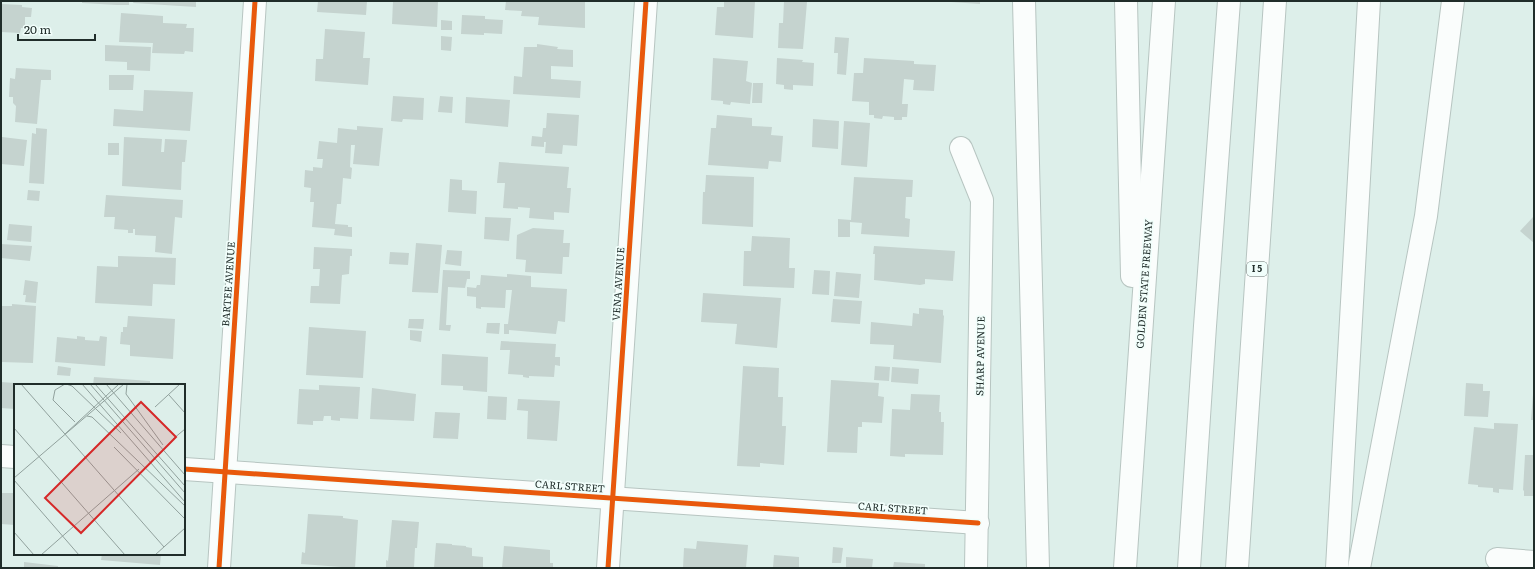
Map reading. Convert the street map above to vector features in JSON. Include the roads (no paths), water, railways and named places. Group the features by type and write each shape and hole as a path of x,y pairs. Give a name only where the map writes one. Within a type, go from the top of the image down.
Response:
{"main road":[{"name":"BARTEE AVENUE","path":"219,568 255,1"},
{"name":"VENA AVENUE","path":"608,568 646,1"},
{"path":"1024,1 1038,568"},
{"path":"1126,1 1135,418"},
{"name":"GOLDEN STATE FREEWAY","path":"1125,568 1164,1"},
{"path":"1189,568 1229,1"},
{"name":"I 5","path":"1237,568 1275,1"},
{"path":"1337,568 1369,1"},
{"path":"1359,568 1426,216 1453,1"},
{"name":"SHARP AVENUE","path":"961,148 982,200 978,523 976,568"},
{"path":"1,456 14,457"},
{"name":"CARL STREET","path":"185,469 978,523"},
{"path":"1497,559 1534,562"}]}
